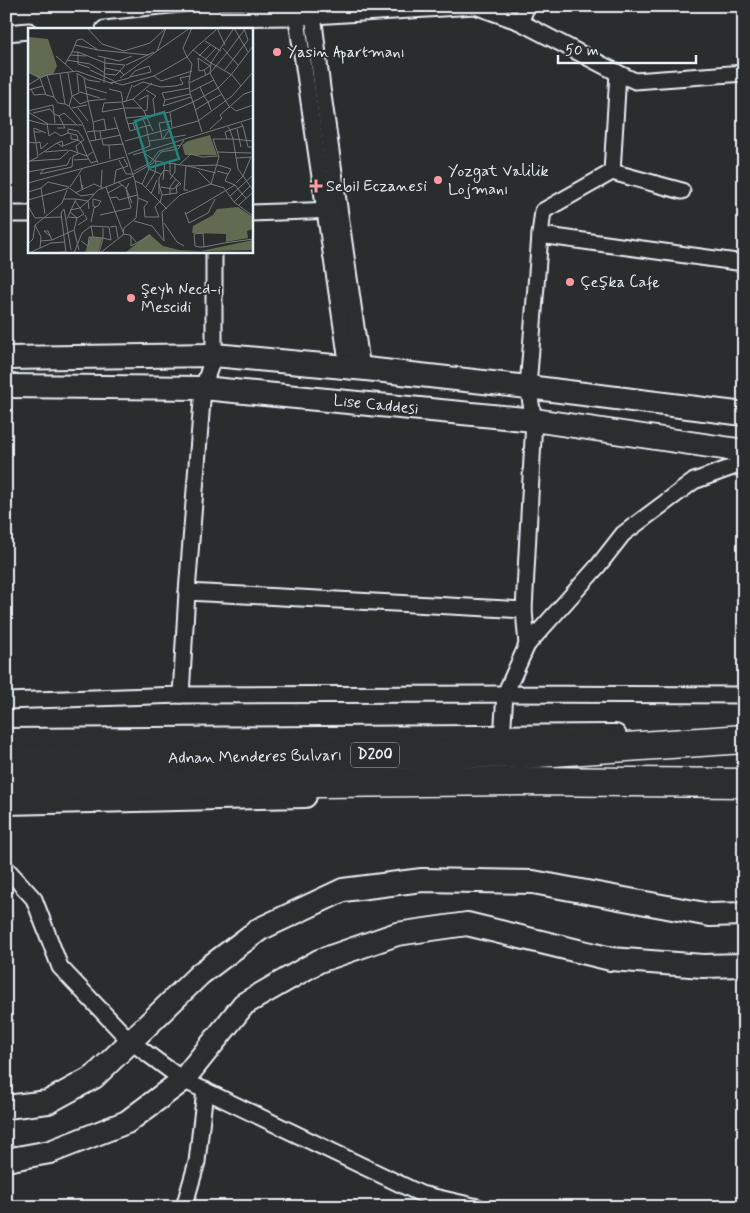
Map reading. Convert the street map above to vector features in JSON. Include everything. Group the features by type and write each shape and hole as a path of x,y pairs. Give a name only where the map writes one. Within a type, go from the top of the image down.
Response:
{"highway":[{"name":"Adnan Menderes Bulvarı","path":"6,760 538,753 744,739"},
{"name":"Adnan Menderes Bulvarı","path":"6,786 520,781 744,783"}],"street":[{"path":"114,28 210,18 312,11 475,6 520,22 635,81 744,72"},
{"path":"520,22 527,6"},
{"path":"312,11 322,88 333,211"},
{"path":"296,12 333,211 355,368"},
{"path":"6,33 28,31"},
{"path":"612,172 618,73"},
{"path":"527,645 524,610 534,420 528,387 543,211 612,172 682,191"},
{"path":"252,213 333,211"},
{"path":"6,214 28,214"},
{"path":"540,235 744,263"},
{"path":"181,696 203,388 214,355 214,252"},
{"path":"6,358 214,355 528,387 744,414"},
{"name":"Lise Caddesi","path":"6,386 203,388 534,420 744,451"},
{"path":"502,737 505,694 527,645 598,566 623,534 694,482 744,463"},
{"path":"187,592 524,610"},
{"path":"6,701 181,696 744,695"},
{"path":"6,740 744,735"},
{"path":"6,803 744,787"},
{"path":"6,868 34,899 60,967 130,1041 183,1080 418,1200 478,1207"},
{"path":"6,1107 48,1102 94,1077 200,974 260,929 343,890 422,880 532,882 710,915 744,914"},
{"path":"6,1160 50,1152 127,1122 183,1080 244,1004 318,961 397,934 467,924 611,959 703,966 744,965"},
{"path":"184,1207 197,1162 205,1090"}],"place":[{"name":"Yasin Apartmanı","path":"277,52"},
{"name":"Yozgat Valilik Lojmanı","path":"438,180"},
{"name":"Sebil Eczanesi","path":"316,186"},
{"name":"Çeşka Cafe","path":"570,282"},
{"name":"Şeyh Necd-i Mescidi","path":"131,298"}]}
